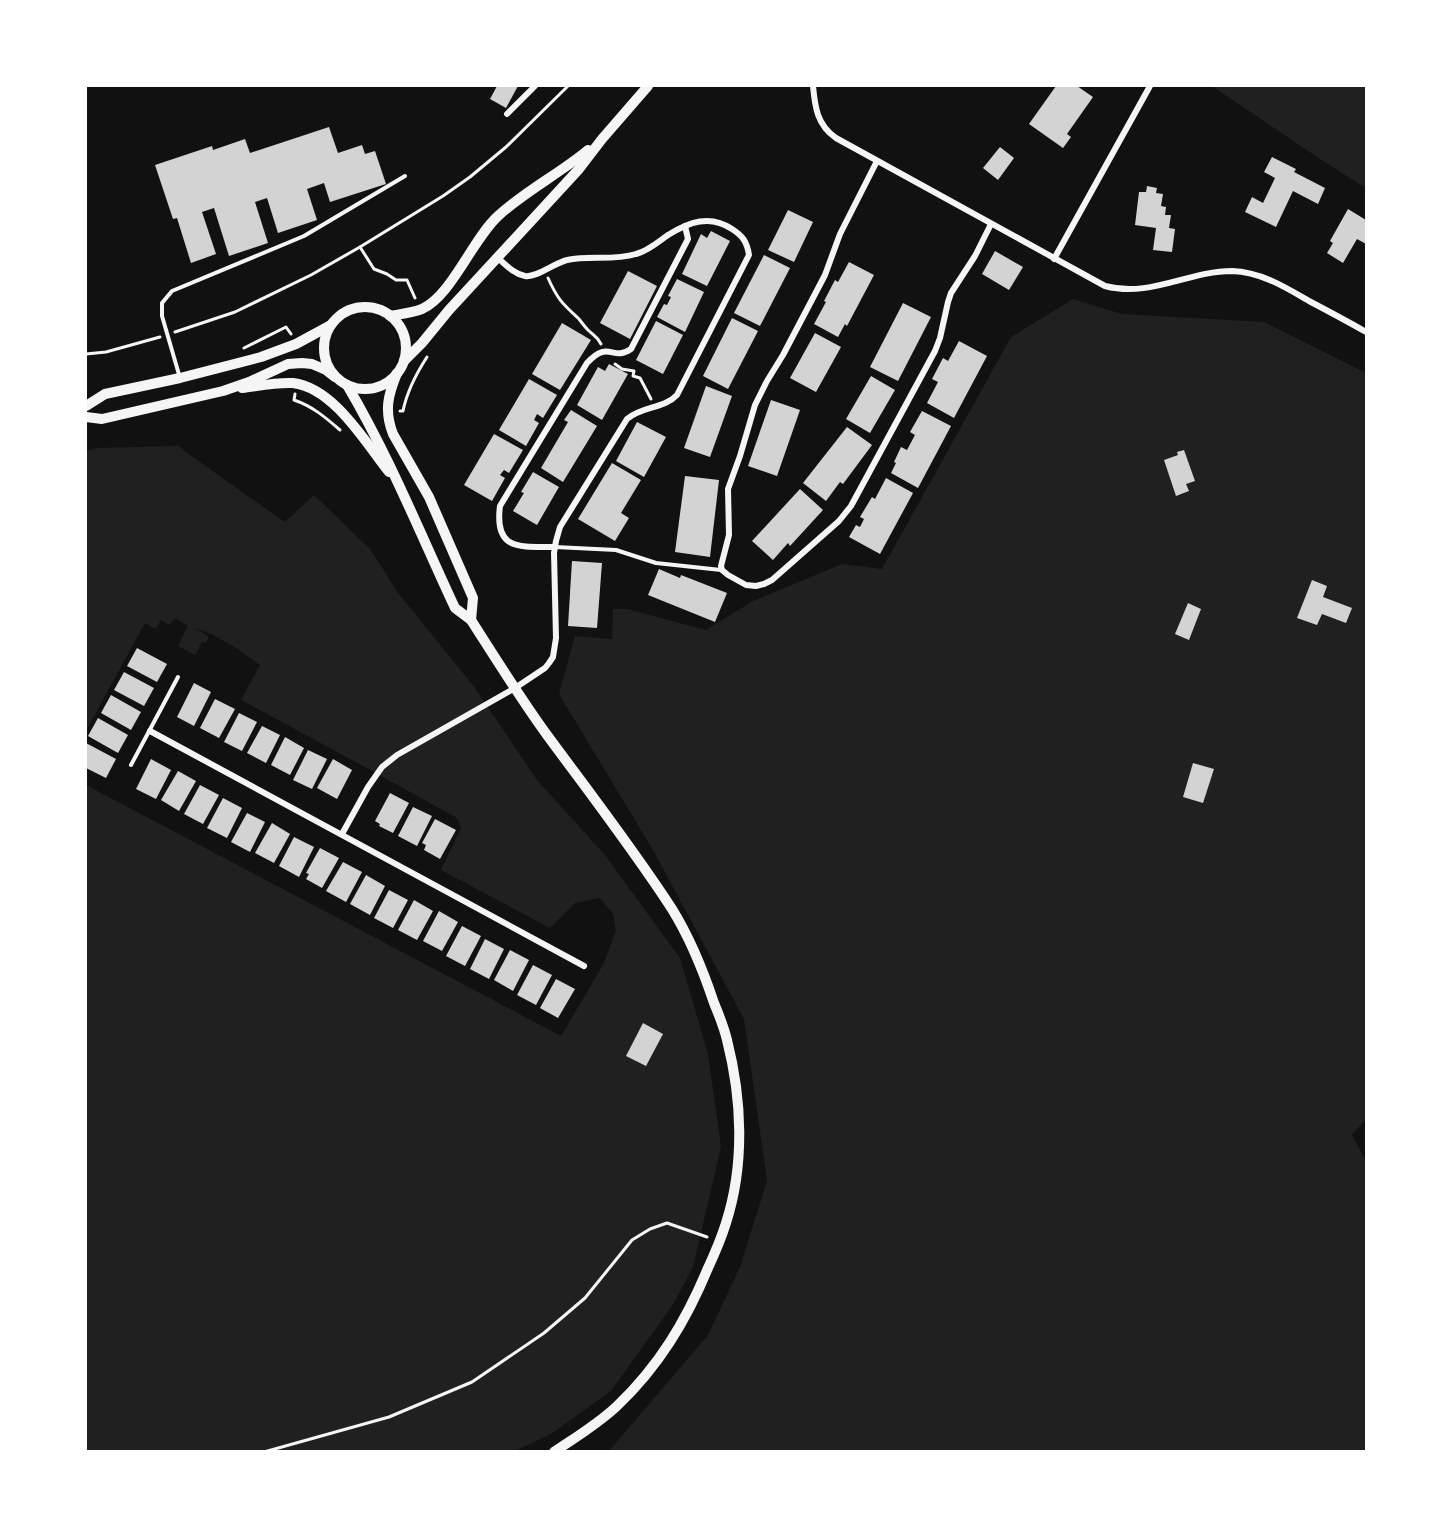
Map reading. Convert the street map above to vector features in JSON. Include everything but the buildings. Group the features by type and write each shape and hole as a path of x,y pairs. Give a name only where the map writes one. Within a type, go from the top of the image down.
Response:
{"main road":[{"path":"471,620 473,598 429,497 390,426 388,405 392,386 404,361 579,169 648,86"},
{"path":"390,316 421,310 439,297 480,237 497,217 602,139"},
{"path":"335,377 328,368 325,357 326,335 340,315 352,309 365,307 378,309 399,325 406,348 404,361"},
{"path":"86,406 105,394 180,378 280,351 331,325"},
{"path":"86,417 102,419 223,391 288,364 312,364 357,389 379,386 389,381 397,373"},
{"path":"223,391 294,383 319,393 343,413 398,484"},
{"path":"347,385 378,440 455,608 471,620 544,732 622,837 673,911 694,951 710,991 727,1038 736,1081 739,1109 736,1178 720,1242 693,1303 674,1336 641,1381 616,1407 586,1431 554,1452"}],"street":[{"path":"507,114 535,86"},
{"path":"813,86 817,112 827,132 877,162 1105,286 1117,290 1133,290 1156,287 1204,274 1247,272 1274,281 1366,332"},
{"path":"1054,259 1150,86"},
{"path":"877,162 840,234 825,275 755,405 728,489 729,536 721,566 722,570 735,580 746,585 764,584 839,521 845,513 935,351 951,293 975,256 991,224"},
{"path":"342,834 382,767 398,755 515,688 545,668 553,657 556,638 555,548 560,527 622,425 632,414 666,403 677,395 749,255 745,239 739,233 725,224 710,220 685,226 639,254 612,259 567,260 533,276 513,271 498,258"},
{"path":"555,548 527,548 514,545 503,537 498,523 500,506 587,363 596,353 605,350 625,354 631,349 688,239 685,226"},
{"path":"150,731 584,966"}],"lane":[{"path":"180,378 162,316 162,303 172,291 304,236 405,176"},
{"path":"555,548 616,550 656,563 722,570"},
{"path":"131,765 178,677"}],"path":[{"path":"86,354 106,352 235,312 360,248 470,177 506,147 568,86"},
{"path":"360,248 374,269 396,280 407,280 416,300"},
{"path":"545,269 557,298 587,330 597,336 611,361 622,369 634,371 633,376 640,378 655,406"},
{"path":"398,411 403,411 413,381 431,350"},
{"path":"295,392 294,400 318,411 343,433"},
{"path":"264,1452 389,1417 472,1382 544,1333 585,1298 633,1240 650,1229 667,1223 720,1242"}],"shaded area":[{"path":"1212,86 1366,86 1366,188 1320,159"},
{"path":"1073,299 1122,314 1264,322 1366,373 1366,1119 1352,1135 1366,1161 1366,1451 609,1451 708,1335 740,1267 767,1181 744,1019 653,850 559,694 575,636 612,639 613,609 627,609 706,630 753,601 842,564 882,569 1011,337"},
{"path":"178,446 285,522 314,495 370,549 398,593 472,684 537,780 605,855 680,958 708,1054 721,1147 693,1267 674,1303 611,1391 551,1434 515,1451 86,1451 86,785 561,1036 603,965 616,931 613,914 600,898 575,903 550,928 441,870 461,828 457,818 241,700 260,665 238,649 195,628 209,637 206,643 202,642 195,655 178,646 188,626 175,618 169,625 161,620 156,629 145,623 86,731 86,451 96,448"}]}
